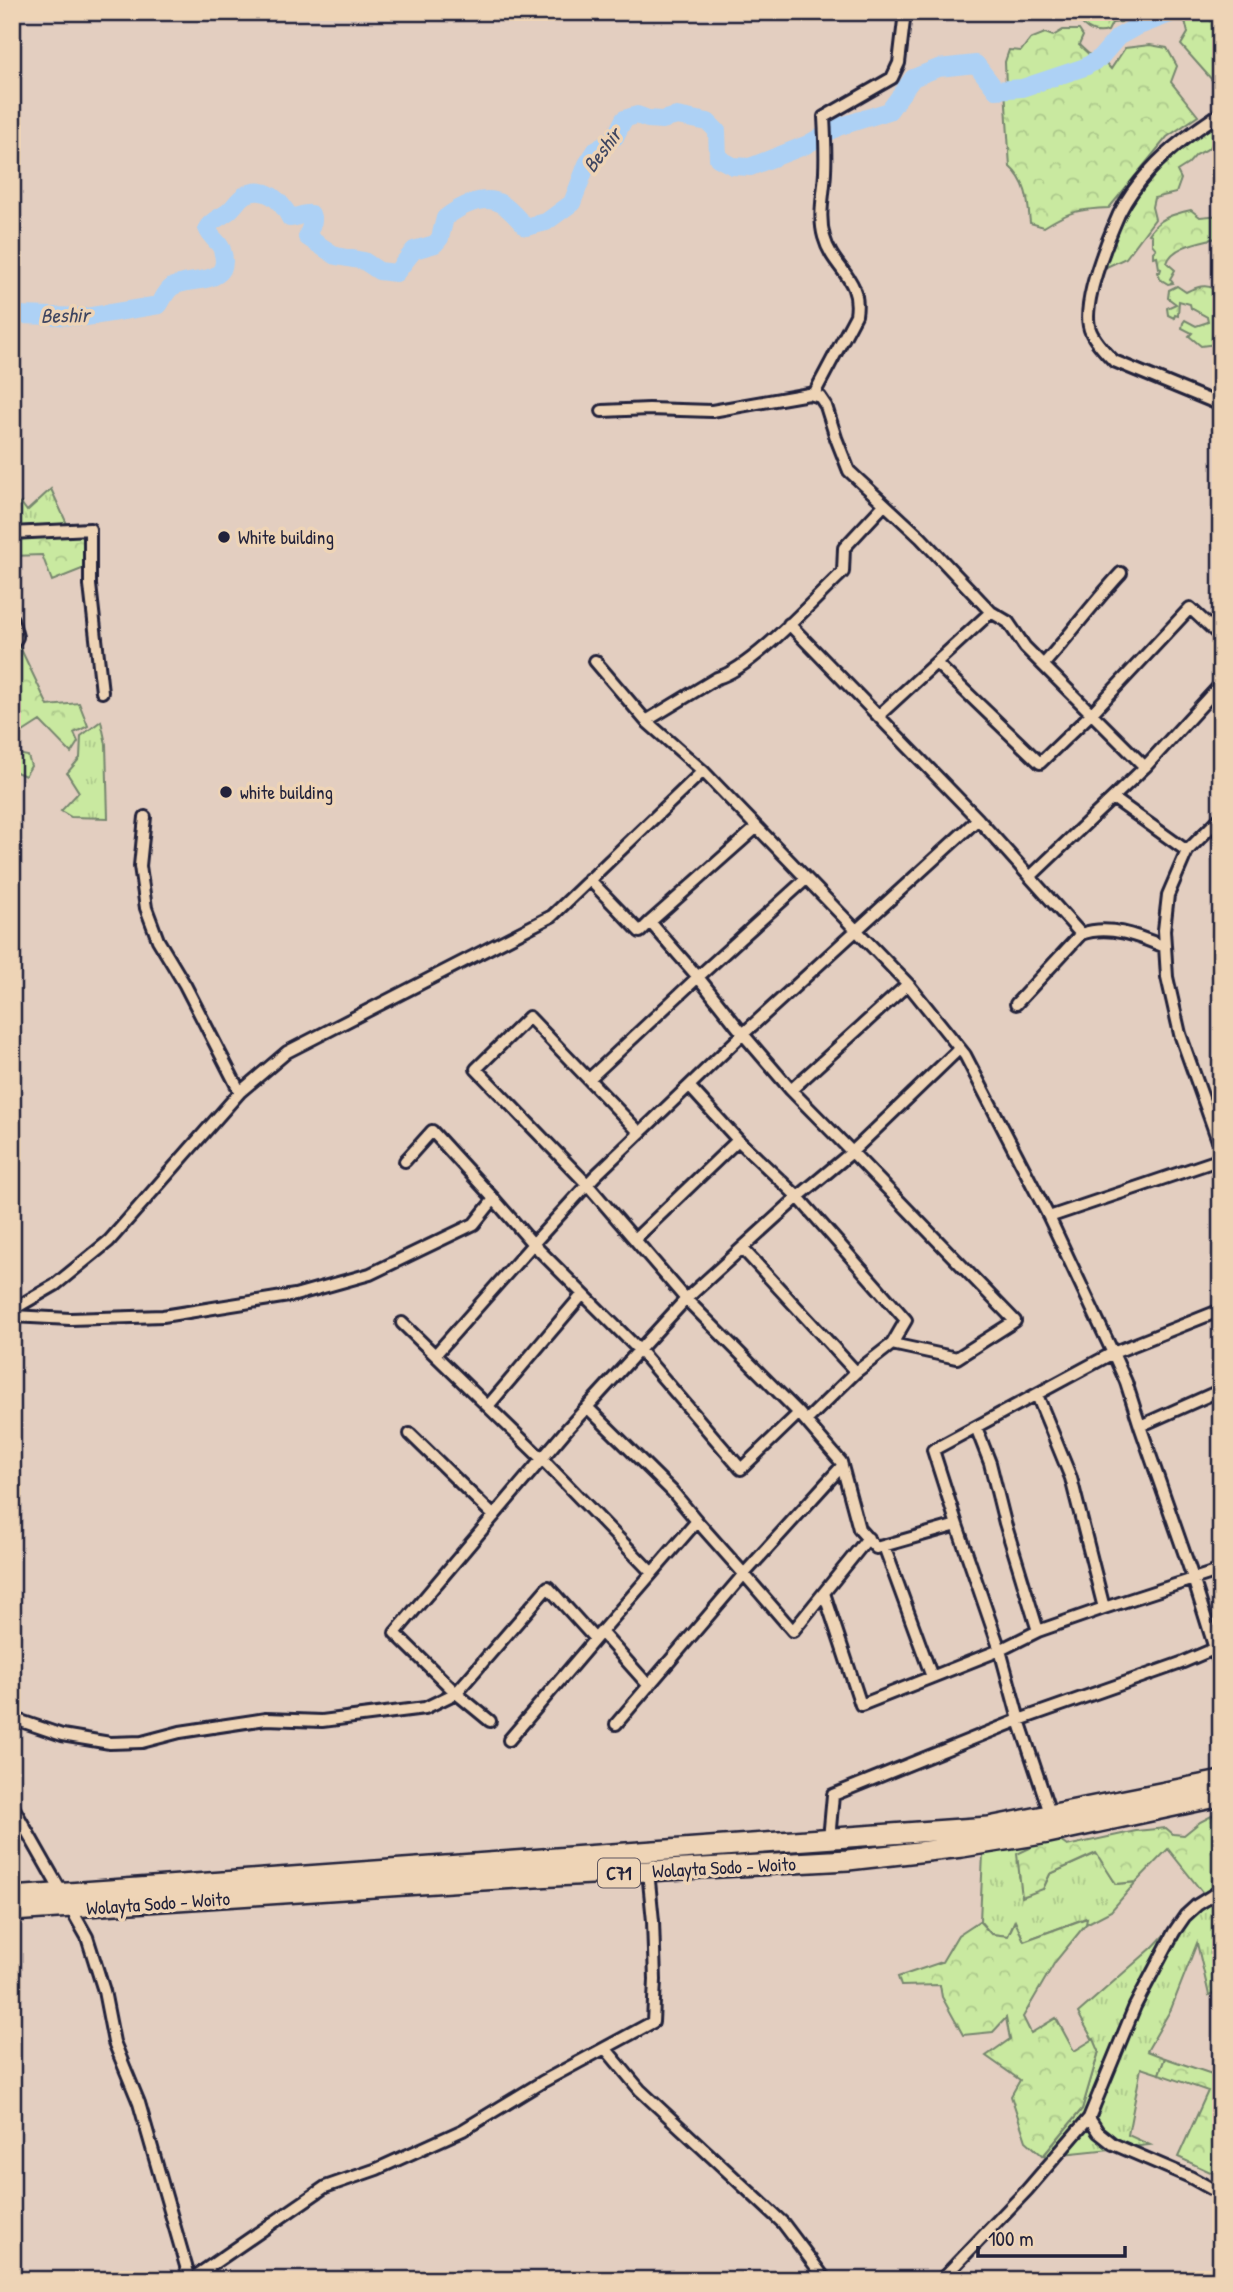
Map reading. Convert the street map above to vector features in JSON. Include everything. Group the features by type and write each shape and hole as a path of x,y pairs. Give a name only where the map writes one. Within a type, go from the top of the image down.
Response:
{"highway":[{"name":"Wolayta Sodo - Woito","path":"12,1897 66,1902 848,1860 962,1847 1221,1781"},
{"name":"Wolayta Sodo - Woito","path":"12,1911 66,1902 787,1842 1053,1823 1221,1796"},
{"path":"787,1842 788,1864"}],"street":[{"path":"814,394 856,315 858,303 854,286 830,254 824,236 824,117 892,78 900,64 905,12"},
{"path":"1221,113 1183,138 1149,172 1121,212 1097,270 1088,307 1090,331 1104,352 1114,361 1221,405"},
{"path":"602,411 712,411 814,394 820,397 826,406 849,471 921,538 991,612 1008,622 1025,648 1145,767"},
{"path":"646,721 717,678 741,667 789,624 843,572 844,548 884,505"},
{"path":"12,533 90,529 90,585 102,692"},
{"path":"1043,665 1077,626 1088,608 1121,573"},
{"path":"936,663 1041,763 1092,713 1190,608 1221,638"},
{"path":"878,716 991,612"},
{"path":"12,619 17,637 12,645"},
{"path":"789,624 978,820 1081,934"},
{"path":"595,661 646,721 702,771 908,984 965,1055 1049,1217 1126,1382 1218,1647 1221,1668"},
{"path":"1030,877 1145,767 1221,684"},
{"path":"12,1310 55,1285 109,1241 240,1092 287,1052 552,916 702,771"},
{"path":"1113,798 1187,850"},
{"path":"145,817 140,866 146,908 158,940 185,985 240,1092"},
{"path":"1221,817 1187,850 1168,895 1164,930 1167,977 1180,1034 1221,1149"},
{"path":"435,1355 587,1184 743,1034 978,820"},
{"path":"589,879 640,932 757,827"},
{"path":"589,1080 806,878"},
{"path":"650,922 792,1090 1016,1321 957,1358 892,1344"},
{"path":"1016,1003 1081,934 1095,929 1112,930 1135,935 1165,947"},
{"path":"792,1090 908,984"},
{"path":"640,1133 529,1017 476,1069 587,1184 686,1298 803,1417 841,1462 859,1529 876,1548 957,1525"},
{"path":"491,1721 456,1693 394,1633 587,1407 686,1298 852,1152 960,1049"},
{"path":"405,1161 432,1131 533,1244 639,1350 741,1469 892,1344 906,1320 798,1197 738,1140 689,1086"},
{"path":"635,1239 738,1140"},
{"path":"1049,1217 1221,1159"},
{"path":"12,1316 70,1319 163,1316 295,1295 370,1275 474,1224 494,1199"},
{"path":"742,1248 856,1372"},
{"path":"488,1406 583,1294"},
{"path":"1053,1823 1019,1720 1000,1650 933,1450 1113,1353 1221,1310"},
{"path":"402,1323 542,1459 652,1573"},
{"path":"1140,1426 1220,1392"},
{"path":"1037,1395 1071,1478 1104,1608"},
{"path":"587,1407 672,1491 793,1631 868,1538"},
{"path":"976,1427 990,1463 1004,1523 1038,1631"},
{"path":"410,1434 494,1516"},
{"path":"617,1724 744,1574 842,1466"},
{"path":"509,1740 697,1521"},
{"path":"884,1546 932,1677"},
{"path":"824,1593 861,1706 1000,1650 1038,1631 1221,1570"},
{"path":"12,1718 62,1735 110,1743 142,1742 180,1732 266,1720 323,1721 425,1708 456,1693 548,1587 649,1686"},
{"path":"829,1839 833,1795 1019,1720 1218,1647"},
{"path":"12,1805 87,1937 104,1991 114,2042 139,2102 190,2280 325,2188 377,2169 463,2130 542,2082 653,2022 655,1980 648,1871"},
{"path":"941,2280 1027,2190 1089,2118 1135,2006 1174,1932 1197,1905 1221,1890"},
{"path":"605,2048 640,2090 783,2223 826,2280"},
{"path":"1089,2118 1098,2132 1113,2144 1190,2177 1221,2194"}],"green space":[{"path":"1075,12 1129,12 1121,22 1112,23 1108,31 1097,32 1080,22"},
{"path":"1183,12 1221,12 1221,90 1181,45 1188,33"},
{"path":"1063,30 1079,30 1083,36 1079,45 1094,59 1052,79 1006,87 1005,62 1009,50 1021,51 1030,39 1045,33 1053,36"},
{"path":"1150,45 1167,48 1177,66 1171,82 1198,116 1167,137 1109,208 1075,212 1044,227 1030,223 1023,186 1010,167 1005,89 1024,91 1104,61 1111,69 1125,48"},
{"path":"1212,119 1221,125 1221,137 1177,171 1181,179 1176,193 1154,198 1152,207 1155,219 1126,258 1102,269 1122,212 1152,169"},
{"path":"1191,210 1200,217 1221,215 1221,242 1216,238 1175,252 1167,263 1175,270 1170,279 1173,283 1168,284 1160,279 1158,272 1161,269 1157,256 1153,257 1156,249 1152,244 1152,235 1149,234 1157,224 1167,218"},
{"path":"1177,286 1186,292 1202,286 1208,287 1217,293 1221,319 1216,344 1201,346 1189,336 1192,333 1182,328 1185,320 1196,326 1208,322 1207,317 1191,308 1190,304 1179,301 1178,316 1175,315 1174,318 1168,315 1167,308 1176,304 1168,298 1169,290"},
{"path":"51,489 68,526 12,529 12,510 21,503 27,511"},
{"path":"87,531 87,567 52,581 42,555 12,556 12,535"},
{"path":"18,643 48,706 79,703 88,726 74,733 78,742 71,753 40,721 12,739 12,653"},
{"path":"101,721 106,744 108,818 71,817 61,811 79,792 67,773 80,758 81,736"},
{"path":"12,753 28,756 31,766 25,776 12,770"},
{"path":"1221,1811 1221,1884 1203,1893 1168,1849 1136,1882 1116,1884 1096,1853 1050,1874 1043,1889 1022,1897 1017,1854 1030,1848 1038,1825 1067,1846 1136,1831 1166,1828 1173,1834 1184,1835 1200,1822"},
{"path":"1038,1825 1019,1876 1022,1885 1043,1889 1050,1874 1097,1853 1116,1884 1136,1882 1111,1911 1086,1924 1086,1918 1024,1941 1014,1922 1008,1936 991,1934 980,1921 984,1831"},
{"path":"1221,1884 1221,1990 1209,1995 1197,1943 1171,2009 1147,2051 1165,2058 1159,2074 1141,2068 1128,2135 1150,2145 1043,2156 1082,2109 1099,2051 1078,2013 1153,1947 1203,1893"},
{"path":"1087,1918 1086,1924 1055,1962 1023,2017 1031,2033 1056,2018 1074,2051 1094,2039 1099,2051 1082,2109 1043,2156 1026,2141 1011,2096 1020,2080 986,2056 1010,2039 1006,2018 993,2032 963,2035 942,1997 940,1985 901,1986 898,1977 942,1962 958,1935 979,1921 991,1934 1008,1936 1015,1921 1024,1941"},
{"path":"1165,2058 1221,2077 1221,2177 1178,2157 1208,2091 1159,2074"}],"waterway":[{"name":"Beshir","path":"12,309 20,315 86,317 159,305 172,287 208,279 222,270 222,250 207,228 243,196 253,192 272,196 283,206 290,218 311,214 313,221 307,237 336,256 364,261 379,271 396,273 414,250 435,244 440,238 445,218 472,203 487,200 502,204 526,227 546,222 572,203 587,164 596,150 615,137 624,119 637,115 662,120 677,116 708,122 717,131 718,158 733,166 750,167 806,145 838,127 889,111 913,78 938,68 976,64 996,90 1022,88 1085,67 1100,58 1118,37 1175,12"}],"place":[{"name":"White building","path":"224,537"},
{"name":"white building","path":"226,792"}]}
